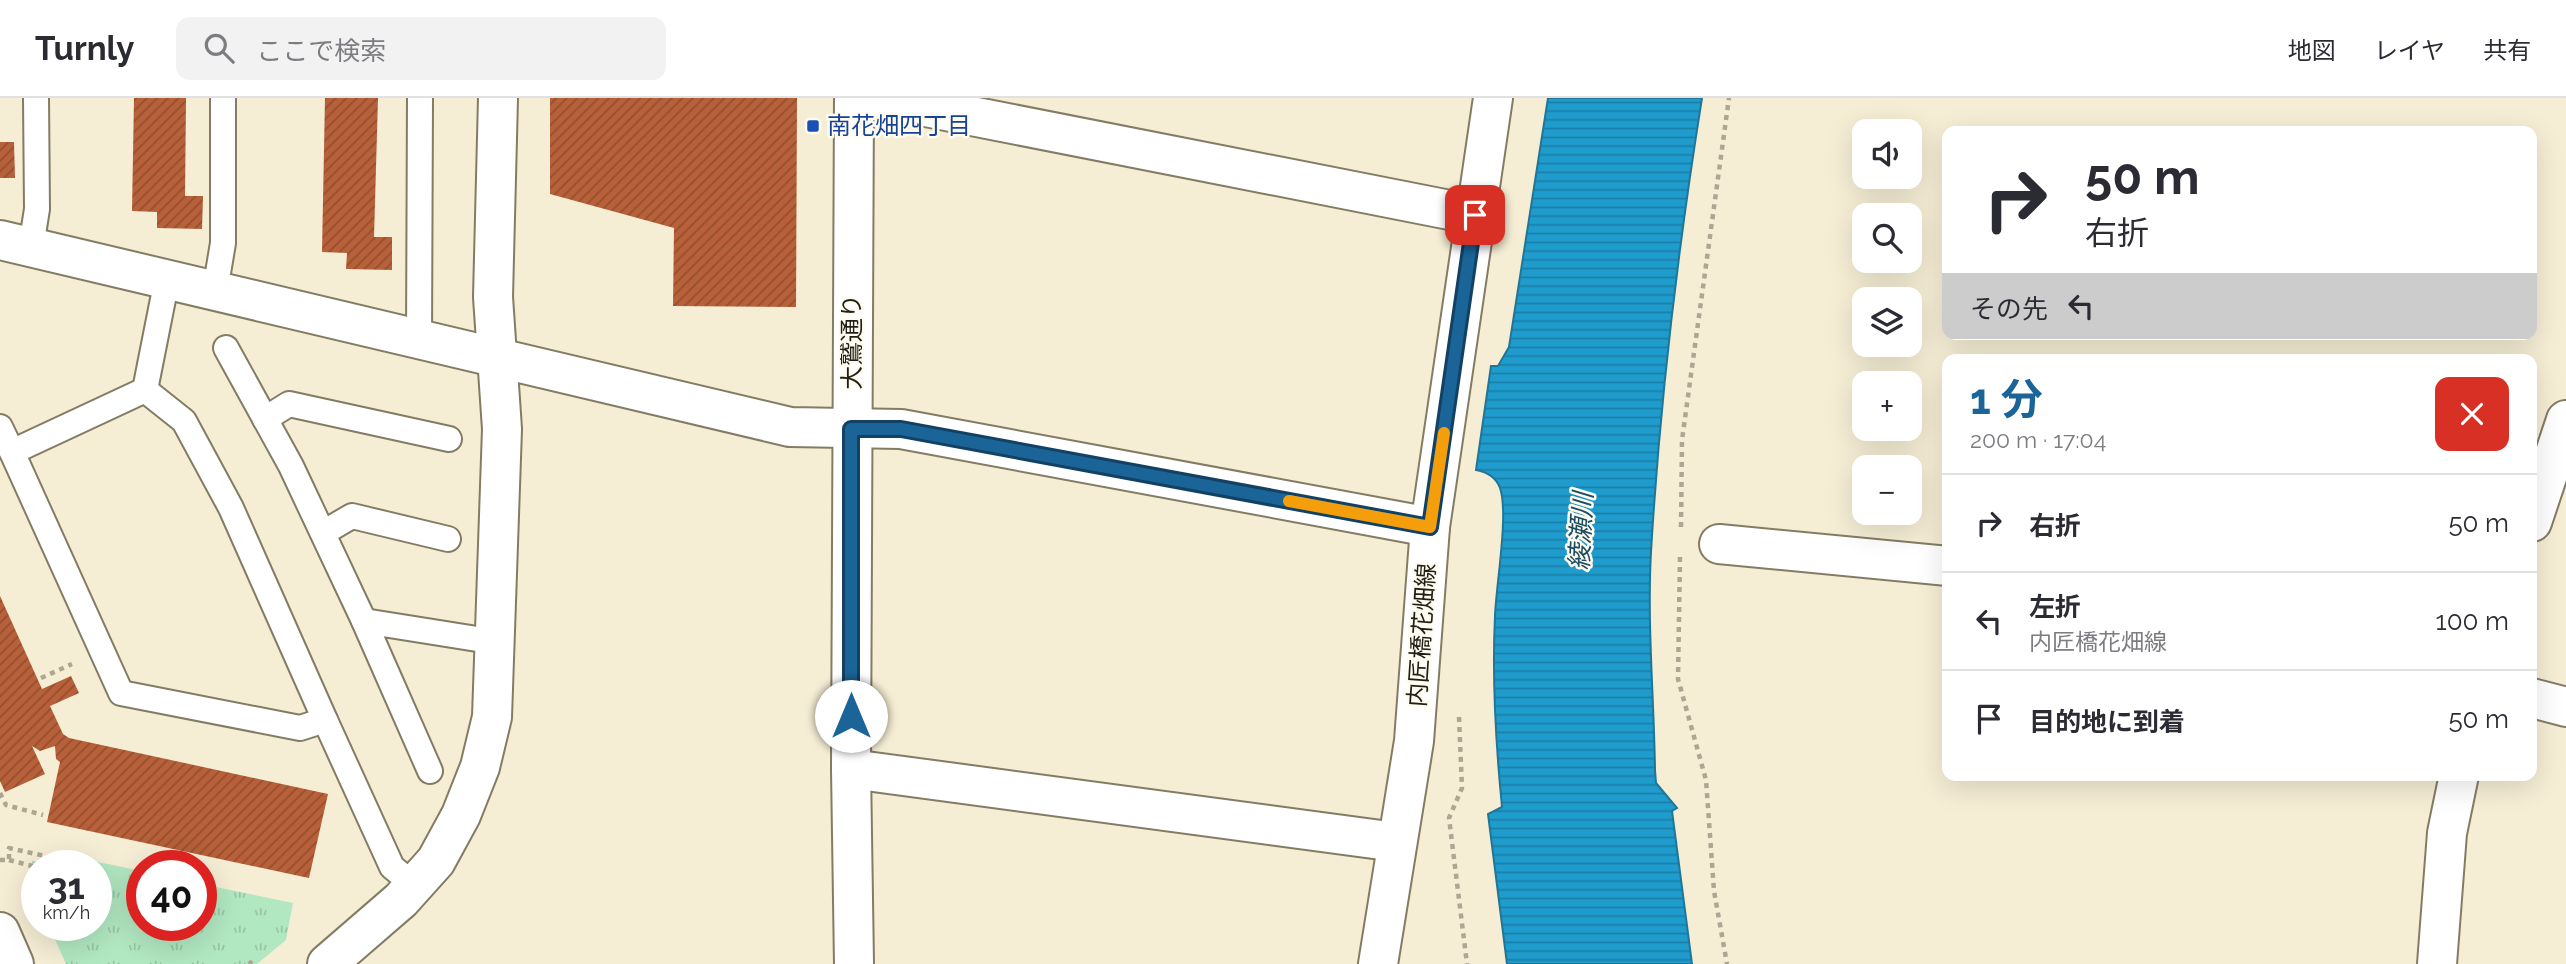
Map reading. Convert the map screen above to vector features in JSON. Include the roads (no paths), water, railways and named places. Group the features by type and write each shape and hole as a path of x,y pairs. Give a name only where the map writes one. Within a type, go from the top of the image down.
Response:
{"street":[{"path":"327,964 414,885 436,861 461,815 480,766 492,717 502,429 495,358 493,297 498,98"},
{"name":"大鷲通り","path":"854,98 851,429 854,964"},
{"path":"880,98 1475,215"},
{"name":"内匠橋花畑線","path":"1378,964 1414,741 1430,527 1493,98"},
{"path":"16,244 790,427 901,429 1430,527"},
{"path":"2537,507 2566,420"},
{"path":"1719,544 1942,565"},
{"path":"2537,699 2566,707"},
{"path":"851,769 1396,842"},
{"path":"2437,964 2447,833 2458,781"},
{"path":"0,932 14,964"}],"lane":[{"path":"16,244 37,209 36,98"},
{"path":"215,291 223,243 223,98"},
{"path":"419,340 420,98"},
{"path":"145,390 167,279"},
{"path":"226,348 323,533 430,771"},
{"path":"12,452 145,390"},
{"path":"145,390 184,421 231,508 391,867 414,885"},
{"path":"265,419 289,404 449,439"},
{"path":"0,428 121,693 300,728 325,720"},
{"path":"323,533 352,516 448,539"},
{"path":"364,621 496,642"}],"water":[{"name":"綾瀬川","path":"1548,98 1702,98 1671,324 1659,438 1650,579 1656,783 1677,808 1672,811 1692,964 1507,964 1488,814 1502,807 1494,663 1503,514 1500,488 1496,481 1476,470 1491,366 1498,366 1509,347"}],"place":[{"name":"南花畑四丁目","path":"813,126"}]}
